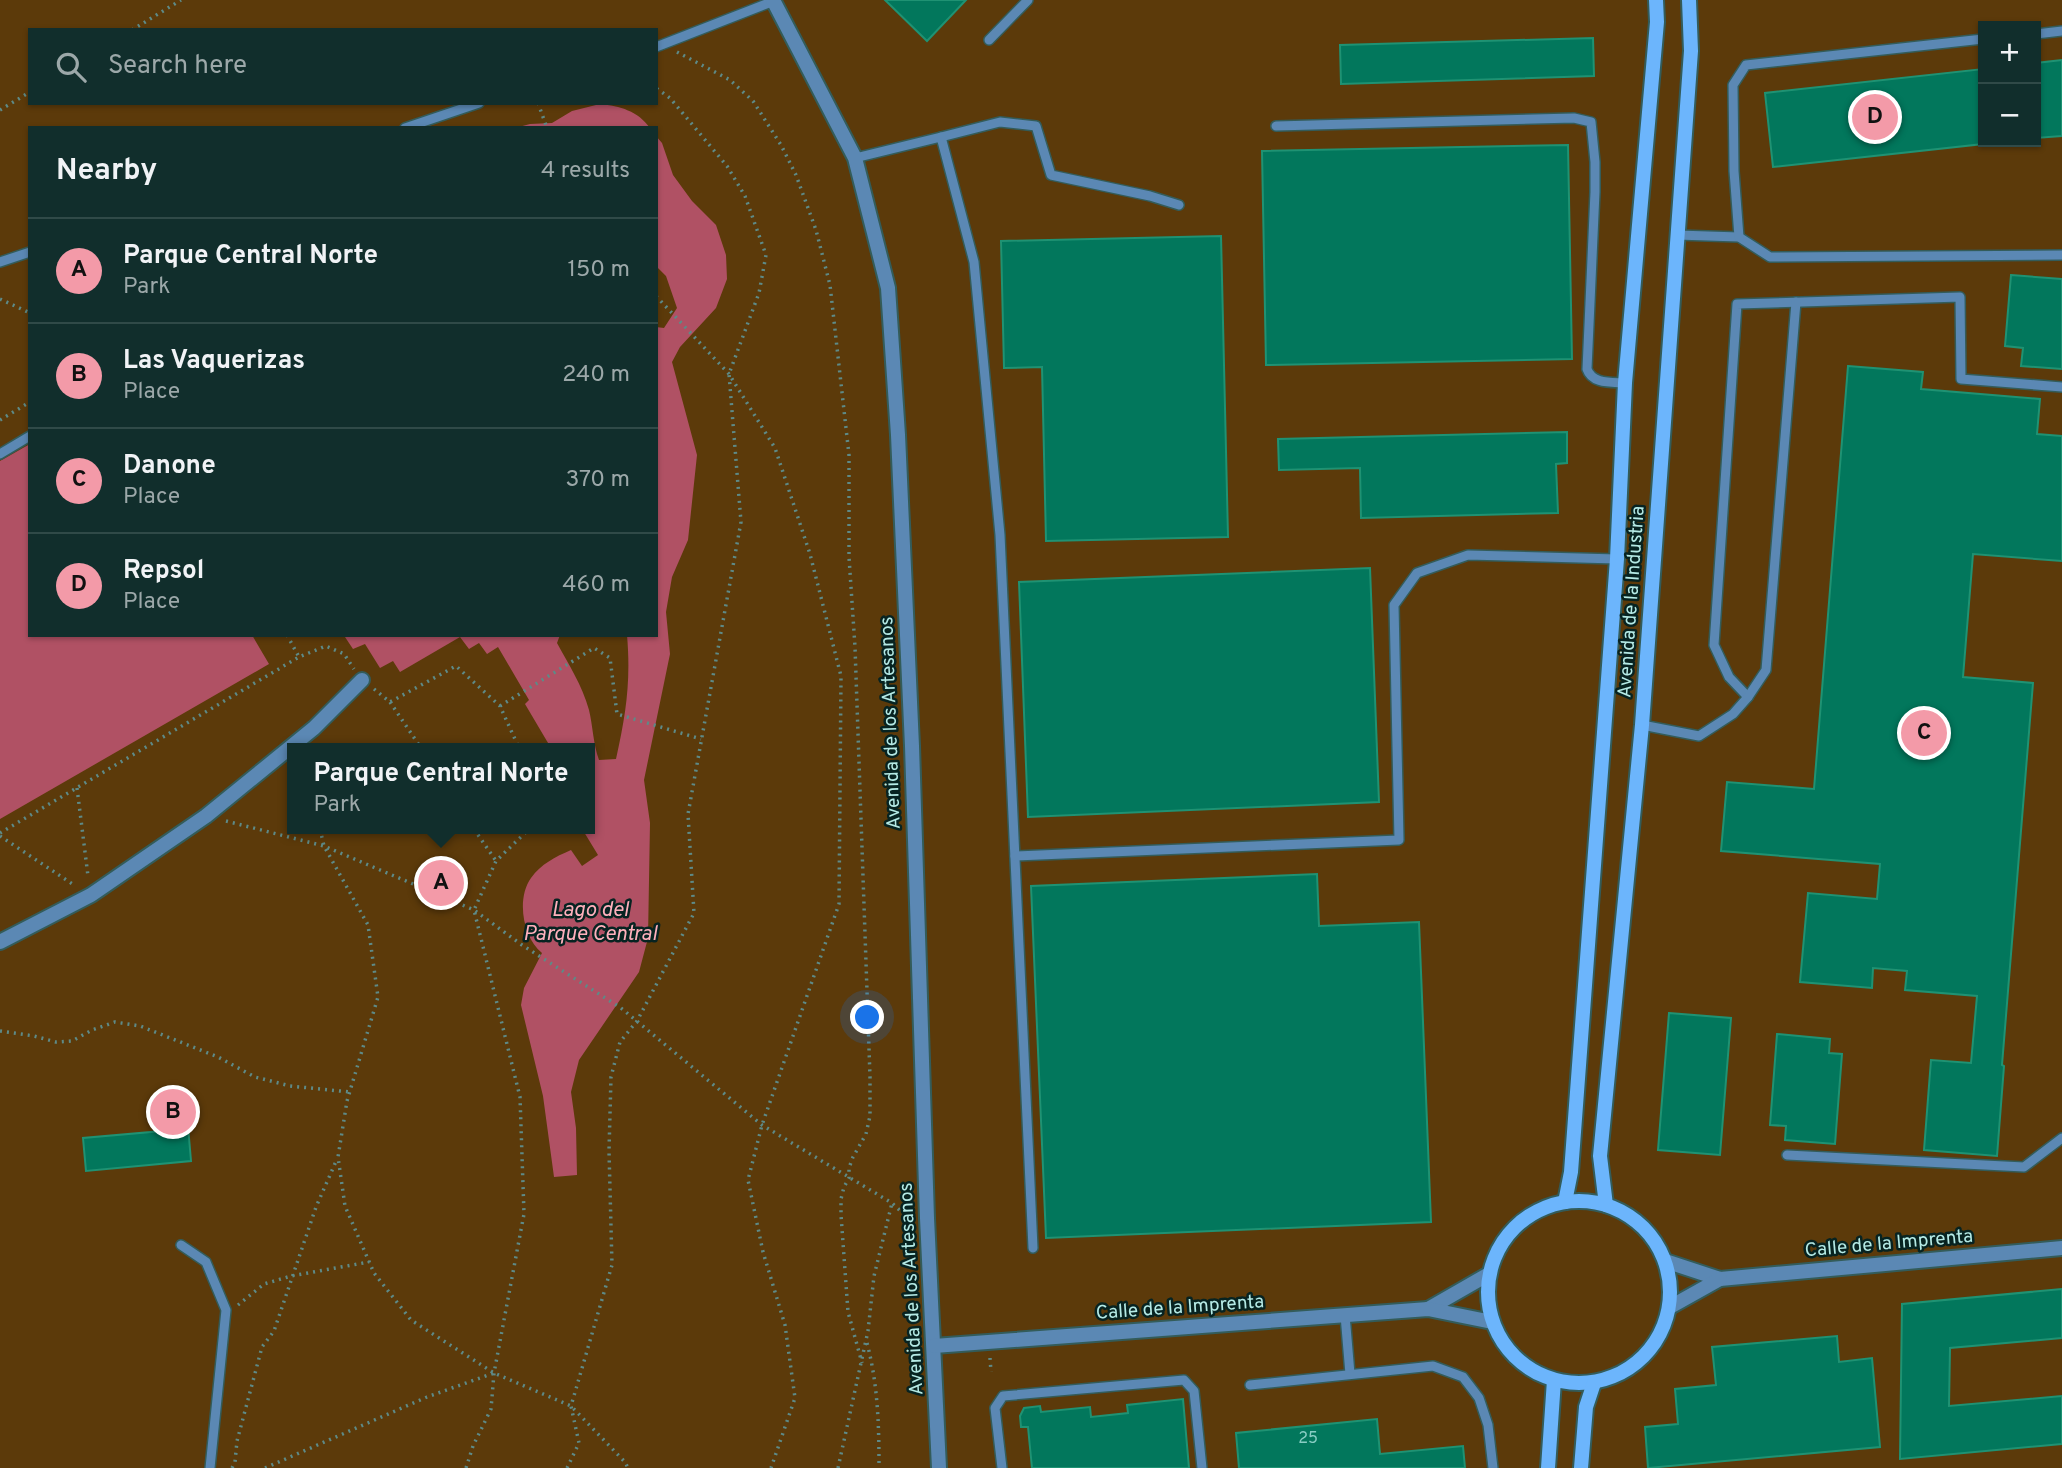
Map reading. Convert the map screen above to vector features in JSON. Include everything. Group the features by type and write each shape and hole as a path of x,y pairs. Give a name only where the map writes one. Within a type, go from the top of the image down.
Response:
{"street":[{"name":"Avenida de los Artesanos","path":"773,0 855,158 888,288 898,435 912,746 927,1217 939,1468"},
{"name":"Avenida de la Industria","path":"1565,1202 1571,1172 1617,559 1625,383 1657,22 1656,0"},
{"name":"Avenida de la Industria","path":"1606,1205 1600,1156 1642,725 1691,51 1689,0"},
{"path":"296,743 362,680"},
{"path":"0,942 91,895 206,816 287,750"},
{"path":"1586,1201 1606,1205 1631,1217 1652,1237 1665,1261 1671,1284 1670,1307 1661,1334 1644,1357 1621,1374 1594,1383 1574,1384 1554,1380 1527,1368 1506,1348 1492,1322 1487,1298 1489,1274 1499,1248 1516,1226 1539,1210 1565,1202 1586,1201"},
{"name":"Calle de la Imprenta","path":"1665,1261 1720,1279 2062,1248"},
{"name":"Calle de la Imprenta","path":"1428,1309 1489,1274"},
{"name":"Calle de la Imprenta","path":"1670,1307 1720,1279"},
{"name":"Calle de la Imprenta","path":"934,1346 1428,1309 1492,1322"},
{"path":"1548,1468 1554,1380"},
{"path":"1581,1468 1586,1407 1594,1383"}],"lane":[{"path":"660,46 773,0"},
{"path":"989,40 1028,0"},
{"path":"2041,33 2062,31"},
{"path":"1739,237 1734,171 1733,85 1746,65 1978,41"},
{"path":"411,126 473,105"},
{"path":"1276,126 1574,118 1591,122 1594,135 1595,191 1587,374 1594,379 1625,383"},
{"path":"855,158 1000,122 1036,126 1051,175 1150,196 1179,205"},
{"path":"941,137 974,262 1000,535 1032,1248"},
{"path":"1677,234 1739,237 1770,257 2062,256"},
{"path":"0,262 28,253"},
{"path":"1748,697 1729,677 1714,645 1737,304 1960,297 1961,379 2062,387"},
{"path":"1642,725 1699,736 1733,714 1766,670 1796,303"},
{"path":"0,454 28,437"},
{"path":"1015,856 1399,840 1394,605 1417,573 1468,555 1617,559"},
{"path":"1787,1155 2024,1167 2062,1138"},
{"path":"181,1245 206,1262 226,1310 210,1468"},
{"path":"1345,1315 1350,1374"},
{"path":"1250,1385 1433,1366 1463,1377 1479,1398 1489,1425 1493,1468"},
{"path":"1002,1468 995,1408 1003,1396 1184,1380 1194,1391 1202,1468"}],"path":[{"path":"135,28 181,0"},
{"path":"660,46 730,80 753,101 781,145 796,175 825,257 830,285 849,455 849,557 855,647 870,1077 870,1116 866,1134 852,1157 849,1178 844,1187 841,1215 848,1312 862,1363"},
{"path":"567,1468 579,1443 571,1406 612,1265 609,1151 611,1077 620,1042 637,1021 694,913 688,814 741,522 729,374 760,293 766,255 745,196 727,166 670,98 658,89"},
{"path":"0,110 28,93"},
{"path":"539,105 546,126"},
{"path":"658,298 729,374 775,448 810,554 841,676 839,904 762,1125 748,1180 763,1252 785,1325 795,1398 771,1468"},
{"path":"0,299 28,312"},
{"path":"0,420 28,403"},
{"path":"288,637 299,657"},
{"path":"91,895 0,834 299,657 326,646 344,654 362,680 390,702 418,743"},
{"path":"500,706 594,648 610,658 617,714 701,739"},
{"path":"390,702 456,666 500,706 517,743"},
{"path":"76,788 91,895"},
{"path":"206,816 324,846 474,910 621,1008 762,1125 892,1203 908,1218 927,1217"},
{"path":"232,1468 262,1348 274,1331 316,1207 338,1157 350,1092 378,997 368,925 324,846 321,834"},
{"path":"477,834 496,861"},
{"path":"466,1468 473,1446 491,1409 494,1373 524,1214 520,1097 474,910 496,861 524,834"},
{"path":"0,1031 57,1042 72,1041 115,1022 140,1026 192,1046 255,1077 290,1086 350,1092"},
{"path":"338,1157 345,1206 369,1262 374,1273 411,1320 494,1373 571,1406 628,1468"},
{"path":"838,1468 862,1363 874,1276 892,1203"},
{"path":"226,1320 240,1303 264,1284 291,1276 369,1262"},
{"path":"866,1341 875,1371 879,1411 879,1468"},
{"path":"265,1468 427,1397 494,1373"}],"shaded area":[{"path":"0,0 2062,0 2062,1468 0,1468"}],"water":[{"path":"596,105 615,106 640,117 648,126 522,126 552,123 572,111"},
{"name":"Lago del Parque Central","path":"658,138 673,175 692,201 716,225 726,255 727,279 716,308 680,347 672,362 697,455 688,540 672,577 666,612 670,654 644,780 650,823 648,938 639,972 579,1060 571,1092 576,1128 577,1175 554,1177 543,1096 521,1005 524,988 542,953 535,946 526,928 524,896 531,878 554,858 571,850 582,866 598,855 585,834 595,834 595,747 599,760 616,759 627,697 627,637 658,637 658,327 664,328 677,308 666,276 658,268"},
{"path":"28,445 28,637 253,637 269,664 0,819 0,461"},
{"name":"Lago del Parque Central","path":"345,637 460,637 400,672 393,661 380,668 365,644 353,649"},
{"name":"Lago del Parque Central","path":"460,637 559,637 557,643 579,684 589,710 594,743 548,743 525,704 529,700 498,647 487,654 479,643 469,649"}],"building":[{"path":"885,0 966,0 927,41"},
{"path":"1593,38 1594,76 1341,84 1340,45"},
{"path":"2062,60 2062,136 2041,138 2041,62"},
{"path":"1978,70 1978,145 1773,167 1765,93"},
{"path":"1568,145 1572,359 1266,365 1262,151"},
{"path":"1221,236 1228,537 1046,541 1042,367 1004,368 1001,241"},
{"path":"2011,275 2062,279 2062,369 2021,366 2023,348 2005,346"},
{"path":"1848,366 1923,372 1921,389 2040,399 2037,434 2062,436 2062,561 1973,554 1963,677 2033,683 1997,1156 1924,1150 1931,1060 1971,1063 1977,996 1905,990 1907,971 1873,968 1872,988 1800,982 1808,893 1877,899 1880,864 1721,851 1727,782 1814,789"},
{"path":"1567,432 1567,463 1556,464 1558,513 1361,518 1360,468 1279,470 1278,439"},
{"path":"1370,568 1379,802 1028,817 1019,582"},
{"path":"1317,874 1319,926 1419,922 1431,1222 1046,1238 1031,886"},
{"path":"1669,1013 1731,1018 1720,1155 1658,1150"},
{"path":"1777,1034 1830,1039 1829,1053 1842,1054 1835,1144 1785,1140 1786,1126 1770,1125"},
{"path":"185,1091 191,1161 86,1171 83,1138 162,1131 158,1093"},
{"path":"2062,1289 2062,1338 1950,1348 1949,1406 2062,1396 2062,1444 1900,1459 1902,1304"},
{"path":"1837,1336 1839,1362 1872,1358 1880,1447 1648,1468 1645,1427 1678,1424 1675,1389 1716,1385 1712,1347"},
{"path":"1183,1399 1189,1468 1032,1468 1028,1427 1021,1427 1020,1416 1024,1408 1040,1406 1041,1412 1090,1407 1091,1417 1128,1413 1127,1405"},
{"path":"1377,1419 1380,1454 1463,1446 1465,1468 1239,1468 1236,1433"}],"place":[{"name":"Repsol","path":"1875,117"},
{"name":"Danone","path":"1924,733"},
{"name":"Parque Central Norte","path":"441,883"},
{"name":"Las Vaquerizas","path":"173,1112"}]}
